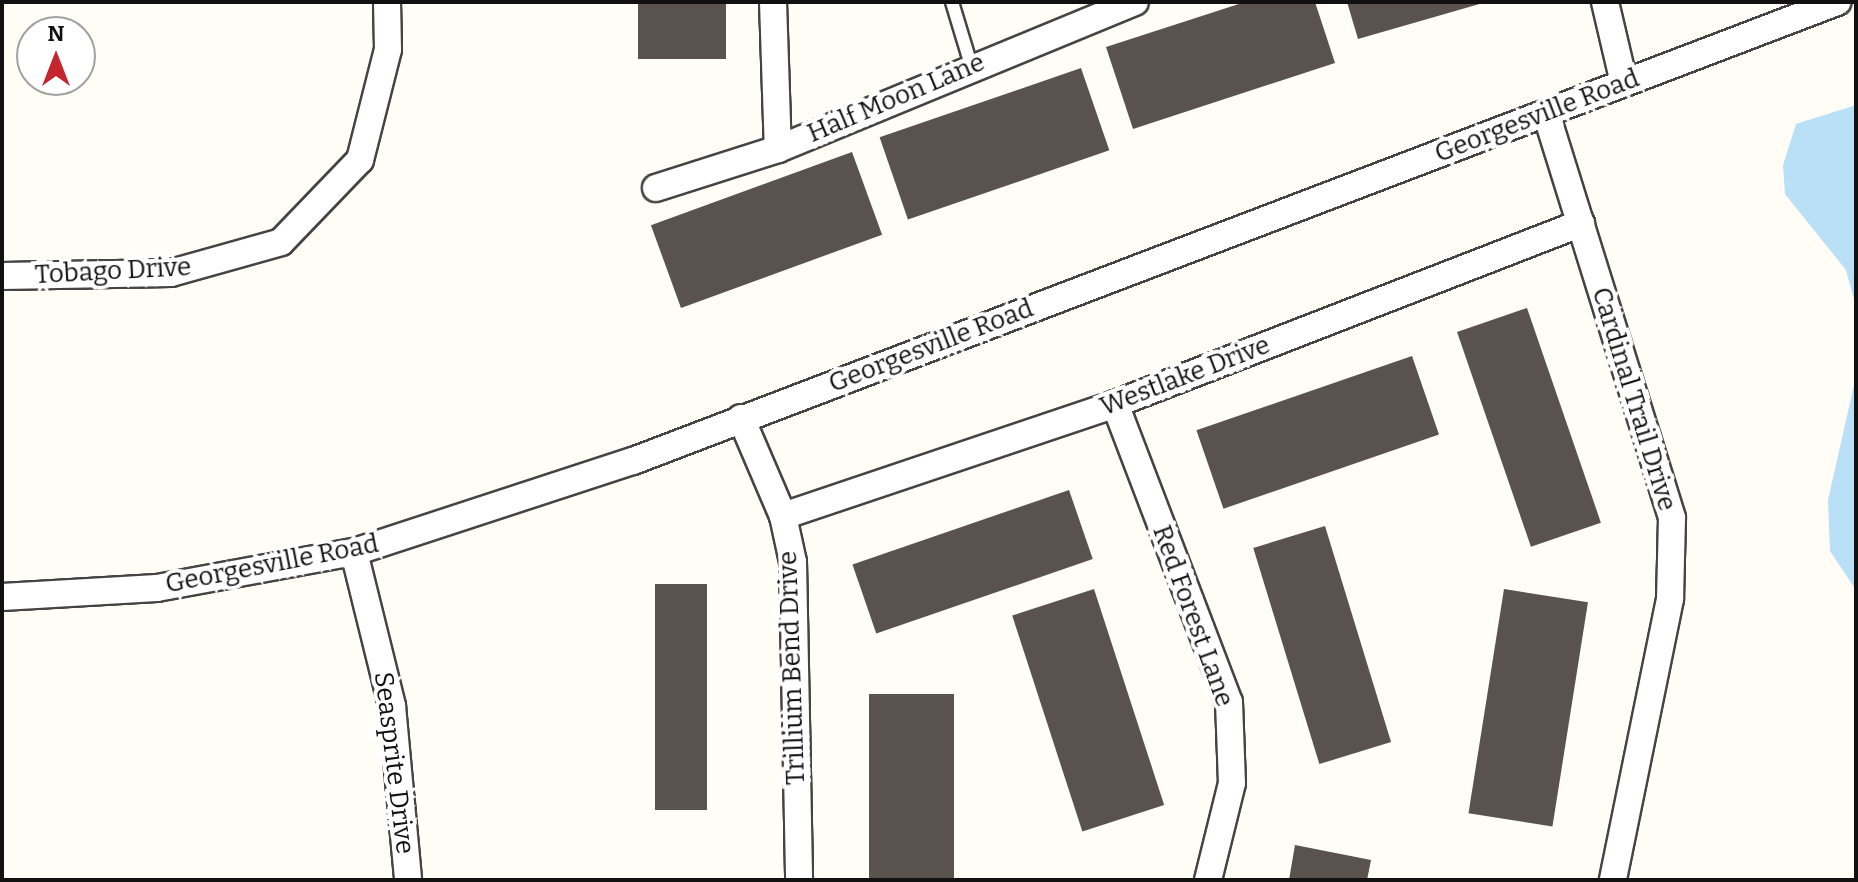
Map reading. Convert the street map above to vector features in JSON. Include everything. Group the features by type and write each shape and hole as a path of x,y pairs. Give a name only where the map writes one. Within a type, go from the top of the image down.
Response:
{"street":[{"name":"Tobago Drive","path":"2,276 171,273 281,242 360,160 388,49 387,2"},
{"path":"773,2 778,149"},
{"name":"Half Moon Lane","path":"656,188 778,149 971,65 1135,2"},
{"path":"1605,2 1624,83"},
{"name":"Georgesville Road","path":"2,597 157,588 354,552 741,418 1837,2"},
{"name":"Cardinal Trail Drive","path":"1546,113 1672,518 1670,599 1613,880"},
{"name":"Westlake Drive","path":"783,516 1115,404 1581,223"},
{"name":"Red Forest Lane","path":"1115,404 1229,702 1232,783 1208,880"},
{"name":"Trillium Bend Drive","path":"741,418 783,516 793,562 799,880"},
{"name":"Seasprite Drive","path":"354,552 392,706 408,880"}],"lane":[{"path":"952,2 971,65"}],"water":[{"path":"1856,105 1856,307 1846,270 1785,194 1783,165 1796,124"},
{"path":"1856,376 1856,590 1830,551 1828,500"}],"building":[{"path":"638,2 726,2 726,59 638,59"},
{"path":"1245,2 1315,2 1335,63 1133,129 1106,47"},
{"path":"1347,2 1483,2 1483,3 1358,39"},
{"path":"1081,68 1109,150 908,220 880,137"},
{"path":"852,152 882,235 681,308 651,225"},
{"path":"1527,308 1601,523 1531,547 1457,332"},
{"path":"1412,356 1439,434 1223,509 1196,430"},
{"path":"1069,490 1093,559 876,634 852,565"},
{"path":"1325,526 1391,742 1319,764 1253,548"},
{"path":"655,584 707,584 707,810 655,810"},
{"path":"1094,589 1164,805 1082,831 1012,616"},
{"path":"1504,589 1588,602 1552,827 1468,813"},
{"path":"869,694 954,694 954,880 869,880"},
{"path":"1295,845 1371,860 1367,880 1289,880"}]}
